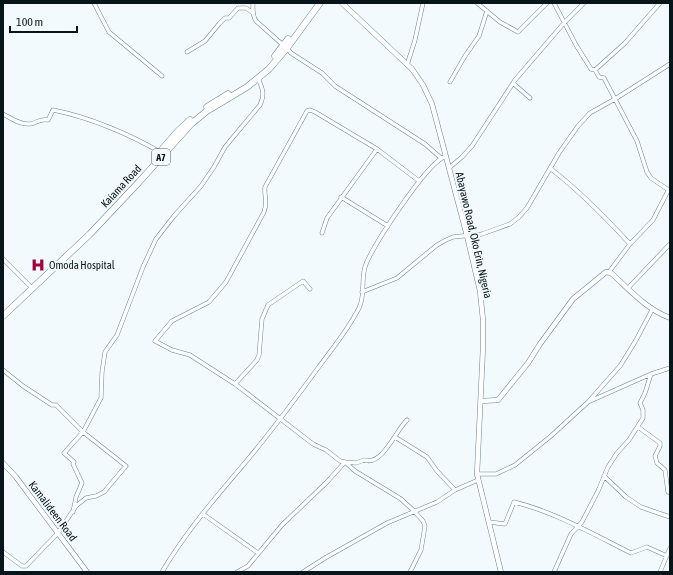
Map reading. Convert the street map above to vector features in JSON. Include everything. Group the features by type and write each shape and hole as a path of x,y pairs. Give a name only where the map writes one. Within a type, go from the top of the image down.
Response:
{"highway":[{"name":"Kaiama Road","path":"3,316 90,234 191,124 269,69 316,3"},
{"name":"Kaiama Road","path":"3,311 113,205 190,120 262,71 285,47 320,3"}],"street":[{"path":"94,3 109,32 162,76"},
{"path":"254,3 253,12 256,21 291,53 322,73 335,86 425,144 441,158"},
{"path":"338,3 346,8"},
{"path":"342,3 346,8"},
{"path":"407,65 415,40 423,3"},
{"path":"477,3 500,22 518,32 547,3"},
{"path":"482,401 498,400 528,363 573,299 606,272 609,272 630,244 653,220 670,189 652,178 647,172 637,141 604,78 599,77 595,70 591,69 554,3"},
{"path":"449,168 472,146 514,84 515,80 564,23 584,3"},
{"path":"595,70 625,44 660,3"},
{"path":"187,52 205,41 225,18 229,18 238,8 246,8 253,12"},
{"name":"Abayawo Road, Oko Erin, Nigeria","path":"346,8 407,65 423,85 432,104 480,291 483,320 482,401 478,477 501,572"},
{"path":"450,82 479,36 487,11"},
{"path":"362,292 396,278 446,240 453,237 482,234 510,224 527,208 559,153 578,126 590,113 670,64"},
{"path":"73,512 76,497 82,483 77,476 78,472 73,464 74,462 64,453 83,432 102,398 102,372 105,352 117,335 143,267 156,239 201,186 225,147 260,106 263,92 258,78"},
{"path":"514,84 530,98"},
{"path":"3,114 23,124 30,124 42,119 48,120 53,110 57,110 127,134 160,152"},
{"path":"407,420 380,456 372,461 368,462 364,460 356,464 340,461 280,420 235,384 190,355 172,350 155,341 172,320 209,302 226,282 264,212 267,204 265,187 307,111 310,110 315,112 377,149 419,181"},
{"path":"322,233 327,218 377,149"},
{"path":"162,572 203,514 280,420 330,352 361,303 363,274 366,264 388,226 419,181 441,158 446,156"},
{"path":"551,169 569,183 600,212 630,244"},
{"path":"341,197 388,226"},
{"path":"628,288 670,244"},
{"path":"3,258 30,286"},
{"path":"609,272 628,288 640,301 652,310 670,318"},
{"path":"235,384 257,360 259,355 262,319 268,305 303,282 310,289"},
{"path":"302,572 387,523 437,502 478,477 496,474 515,465 588,402 620,366 652,310"},
{"path":"588,402 651,374 670,368"},
{"path":"3,370 23,386 52,405 56,405 83,432 126,466 104,492 96,496 86,498 76,506 58,533 26,566 22,566 3,552"},
{"path":"554,572 571,534 585,518 608,467 629,440 643,418 640,404 651,374"},
{"path":"638,427 660,443 660,446 654,456 657,463 665,470 668,492 670,493"},
{"path":"395,437 427,457 437,471 455,490"},
{"path":"345,462 356,471 401,500 423,521 425,526 421,550 410,572"},
{"path":"236,572 248,566 282,525 327,482 345,462"},
{"name":"Kamalideen Road","path":"3,463 16,477 87,572"},
{"path":"604,476 626,497 641,507 670,517"},
{"path":"490,522 505,524 514,502 537,508 631,553 647,547 667,556"},
{"path":"203,514 258,553"},
{"path":"666,572 661,571 670,548"}],"place":[{"name":"Omoda Hospital","path":"38,265"}]}
